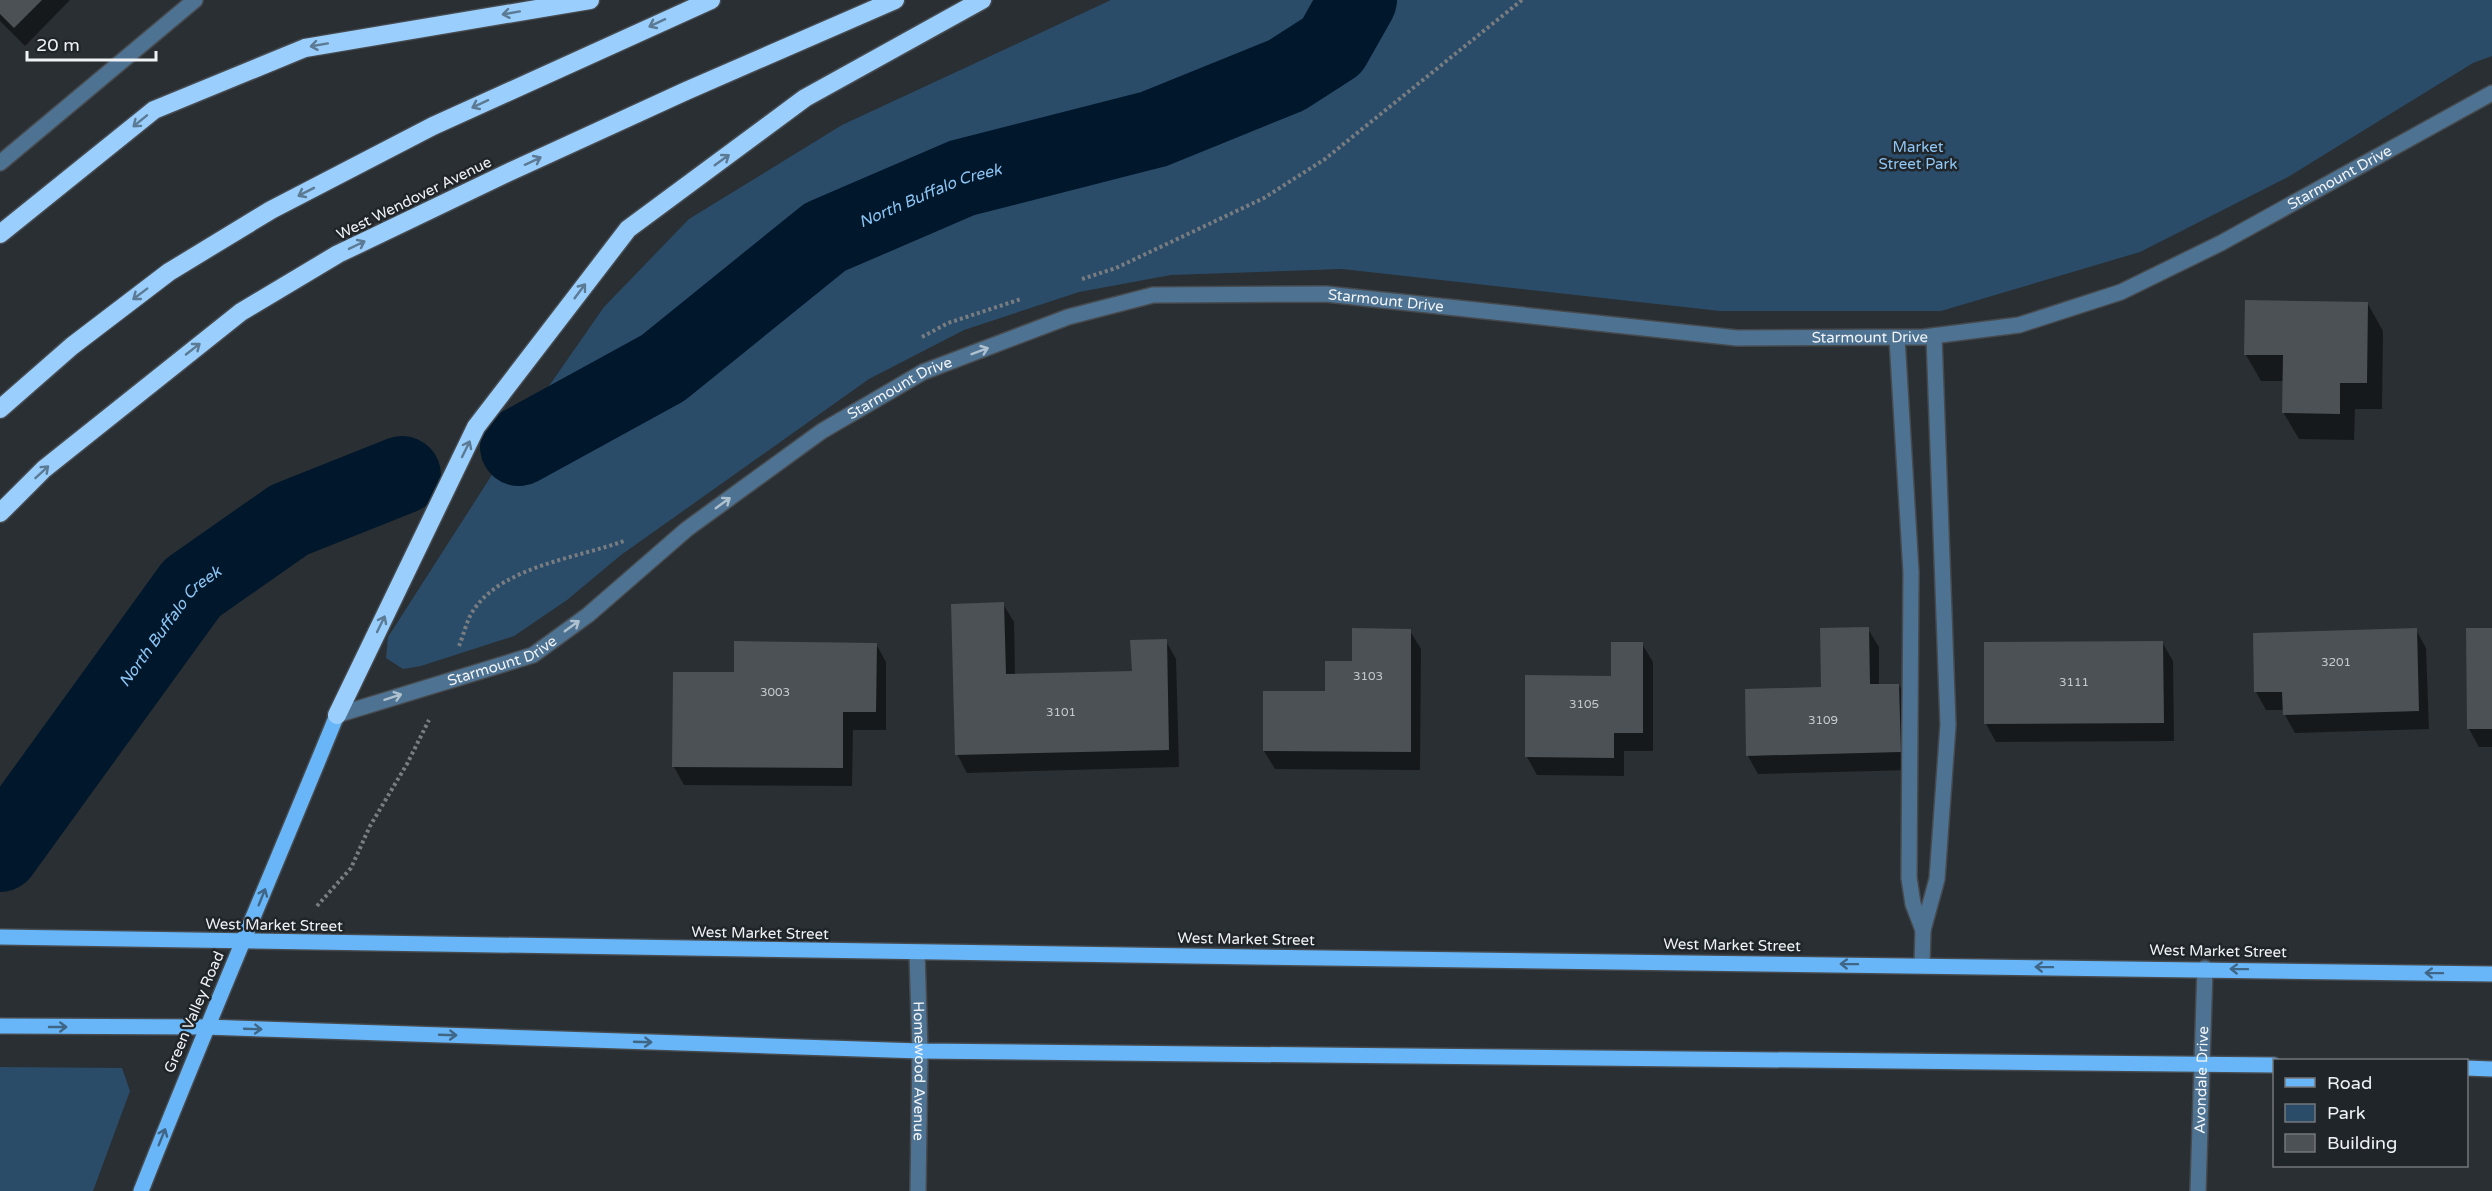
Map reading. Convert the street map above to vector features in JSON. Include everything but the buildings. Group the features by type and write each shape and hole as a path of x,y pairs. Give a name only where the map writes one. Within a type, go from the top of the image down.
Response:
{"highway":[{"path":"0,234 154,110 306,48 590,0"},
{"path":"0,409 72,346 169,272 271,210 433,126 711,0"},
{"name":"West Wendover Avenue","path":"0,513 44,469 149,383 241,312 338,254 686,91 895,0"},
{"path":"337,715 476,427 628,229 805,98 982,0"}],"main road":[{"name":"Green Valley Road","path":"141,1191 205,1028 243,943 337,715"},
{"name":"West Market Street","path":"0,937 243,943 2205,968 2492,974"},
{"path":"0,1026 205,1028 920,1051 2273,1065"},
{"path":"2468,1068 2492,1069"}],"street":[{"path":"0,163 195,0"},
{"name":"Starmount Drive","path":"337,715 533,655 588,615 687,529 822,430 923,372 1068,317 1153,295 1326,294 1737,338 1897,338 2019,326 2121,292 2221,243 2492,93"},
{"path":"1922,965 1923,930 1937,879 1948,724 1934,336"},
{"path":"1897,338 1911,572 1909,878 1913,904 1923,930"},
{"name":"Homewood Avenue","path":"917,953 920,1051 918,1191"},
{"name":"Avondale Drive","path":"2198,1191 2205,968"}],"green space":[{"name":"Market Street Park","path":"1111,0 2492,0 2492,56 2473,63 2288,177 2140,252 1941,311 1720,311 1342,269 1171,275 1079,292 964,330 869,379 621,555 567,600 514,636 421,666 403,669 386,658 388,637 549,386 604,307 689,219 842,125"},
{"path":"0,1067 122,1068 130,1091 93,1191 0,1191"}],"waterway":[{"name":"North Buffalo Creek","path":"519,447 663,368 825,237 962,178 1154,129 1287,75 1332,46 1358,0"},
{"name":"North Buffalo Creek","path":"0,853 192,588 289,520 402,475"}]}
